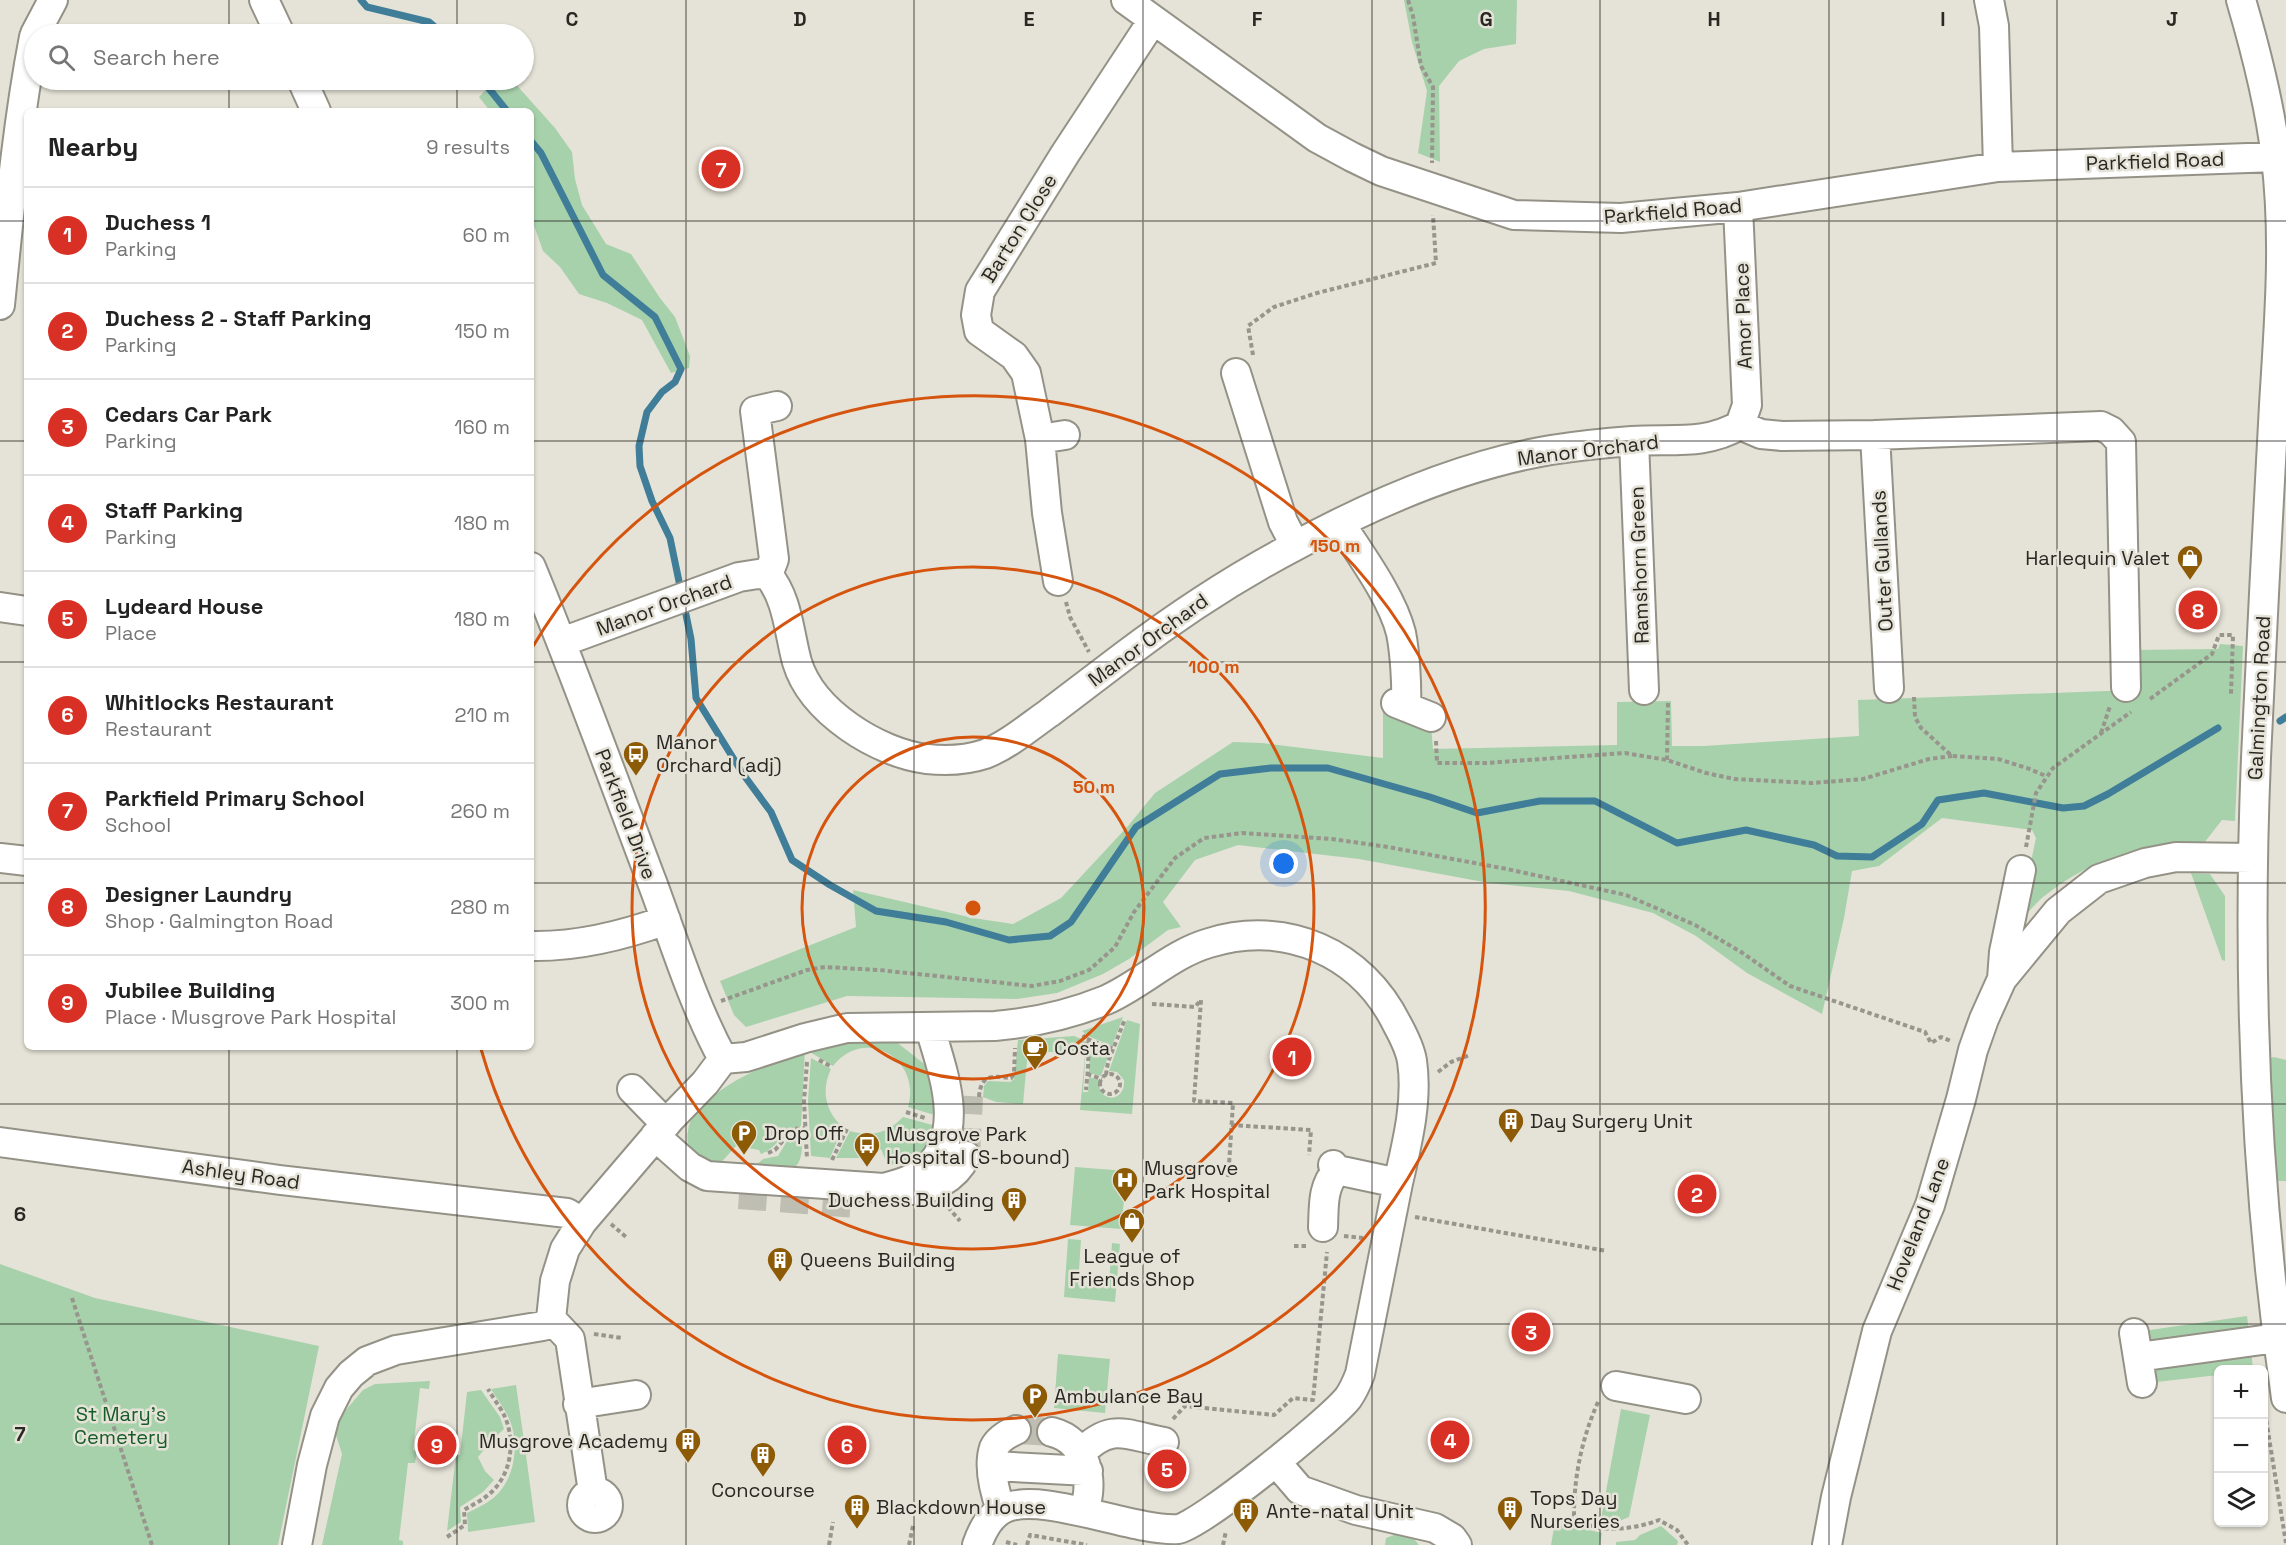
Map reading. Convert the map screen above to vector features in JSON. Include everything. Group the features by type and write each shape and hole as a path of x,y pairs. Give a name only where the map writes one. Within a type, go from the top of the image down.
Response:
{"street":[{"path":"41,24 53,0"},
{"path":"264,0 275,24"},
{"name":"Parkfield Road","path":"1126,0 1317,138 1381,171 1514,215 1622,218 1738,207 1998,167 2276,157"},
{"path":"1989,0 1994,26 1998,167"},
{"name":"Galmington Road","path":"2241,0 2255,46 2276,157 2281,227 2274,635 2253,858 2253,969 2258,1138 2277,1338 2286,1398"},
{"name":"Barton Close","path":"1058,581 1047,513 1052,437 1026,373 1014,356 979,331 976,315 980,291 1065,154 1153,20"},
{"path":"0,305 26,90"},
{"path":"307,90 315,108"},
{"name":"Amor Place","path":"1738,207 1747,405 1740,425"},
{"path":"1236,371 1283,522 1295,545"},
{"path":"768,575 774,559 755,411 777,406"},
{"path":"1740,425 1761,434 1875,435 2101,426 2111,431 2121,442 2126,687"},
{"name":"Manor Orchard","path":"562,642 739,577 768,575 776,585 782,599 798,665 819,700 854,730 899,752 926,759 966,759 985,754 1031,726 1207,596 1295,545 1438,480 1490,464 1551,450 1634,441 1704,440 1724,434 1740,425"},
{"name":"Outer Gullands","path":"1875,435 1890,688"},
{"name":"Ramshorn Green","path":"1634,441 1644,690"},
{"path":"1340,523 1370,568 1401,633 1411,709"},
{"name":"Parkfield Drive","path":"534,574 562,642 666,920 713,1040 723,1059"},
{"path":"0,608 24,611"},
{"path":"2002,979 2058,911 2099,879 2145,863 2176,857 2253,858"},
{"path":"0,858 24,861"},
{"name":"Hoveland Lane","path":"1827,1545 1836,1497 1877,1331 1930,1205 1973,1050 2002,979 2004,952 2021,870"},
{"path":"534,946 573,946 666,920"},
{"path":"297,1545 312,1465 325,1416 339,1388 351,1374 367,1361 396,1350 543,1326 551,1319 555,1281 565,1249 593,1219 661,1130 705,1083 723,1059 746,1057 805,1038 847,1028 869,1026 932,1028 1016,1024 1049,1017 1106,1000 1168,962 1210,942 1267,935 1312,944 1334,955 1379,992 1425,1082 1407,1164 1397,1248 1388,1296 1360,1374 1348,1397 1276,1462 1214,1509 1181,1529 1154,1527 1084,1512 1019,1504 1001,1510 987,1523 977,1545"},
{"path":"882,1194 920,1173 938,1155 948,1132 947,1088 932,1028"},
{"path":"943,1070 960,1076 974,1097"},
{"path":"1424,1122 1427,1095 1421,1086 1425,1082"},
{"path":"632,1089 690,1167 739,1195"},
{"name":"Ashley Road","path":"0,1142 268,1178 567,1213 593,1219"},
{"path":"882,1194 945,1180 962,1165 966,1156"},
{"path":"1318,1237 1328,1183 1326,1166 1407,1164"},
{"path":"707,1176 797,1181 815,1168 862,1170 882,1194"},
{"path":"551,1319 570,1339 593,1492"},
{"path":"2138,1358 2277,1338"},
{"path":"1616,1386 1686,1399"},
{"path":"578,1404 636,1395"},
{"path":"1001,1510 995,1494 994,1449 1000,1439 1016,1430"},
{"path":"1052,1432 1069,1439 1084,1462 1089,1488 1084,1512"},
{"path":"1084,1462 1101,1435 1113,1432 1164,1442"},
{"path":"993,1466 1084,1462"},
{"path":"1276,1462 1300,1490 1356,1510 1452,1538 1457,1545"}],"path":[{"path":"1236,371 1248,326 1274,307 1317,293 1436,263 1432,188 1433,87 1421,66 1413,16 1408,0"},
{"path":"1058,581 1064,591 1070,617 1102,673"},
{"path":"2219,635 2233,635 2231,696"},
{"path":"1890,688 1913,691 1915,717 1921,728 1953,756"},
{"path":"1644,690 1668,692 1667,760"},
{"path":"1411,709 1436,726 1437,763 1486,763 1625,753 1667,760 1706,773 1734,779 1812,783 1863,779 1929,759 1953,756 1998,759 2046,776"},
{"path":"2021,870 2036,793"},
{"path":"1820,995 1925,1032 1931,1043 1941,1037 1973,1050"},
{"path":"1148,1004 1195,1007 1201,1000 1194,1101 1233,1103 1228,1180"},
{"path":"1106,1075 1112,1074 1118,1077 1120,1083 1117,1091 1112,1094 1103,1091 1101,1085 1126,1012 1120,1016"},
{"path":"1081,1034 1086,1039 1114,1049"},
{"path":"1086,1039 1088,1046 1086,1090"},
{"path":"974,1097 989,1077 1011,1078 1014,1074 1016,1041"},
{"path":"1425,1082 1451,1062 1470,1055"},
{"path":"1087,1074 1102,1079"},
{"path":"1232,1125 1311,1130 1326,1166"},
{"path":"762,1156 775,1150 793,1130 805,1128"},
{"path":"831,1160 847,1129"},
{"path":"1408,1216 1607,1251"},
{"path":"593,1219 626,1237"},
{"path":"1302,1247 1318,1237"},
{"path":"1164,1442 1169,1425 1185,1406 1275,1415 1293,1398 1313,1400 1318,1237"},
{"path":"72,1298 152,1545"},
{"path":"1616,1386 1602,1392 1587,1432 1574,1493 1574,1515 1581,1522 1589,1525 1616,1529 1640,1527 1659,1520 1677,1530 1688,1545"},
{"path":"447,1537 465,1525 464,1510 488,1496 497,1486 510,1461 509,1430 505,1416 488,1389"},
{"path":"2267,1419 2286,1543"},
{"path":"828,1545 833,1522"},
{"path":"909,1545 912,1526"},
{"path":"1027,1545 1030,1535 1087,1545"},
{"path":"1682,1538 1682,1545"}],"green space":[{"path":"1404,0 1517,0 1516,44 1484,49 1459,61 1439,86 1440,162 1418,153 1427,91 1412,42"},
{"path":"486,90 521,90 555,128 572,152 575,179 582,205 606,244 631,254 675,317 690,356 689,368 671,373 642,320 607,303 579,294 560,267 543,251 534,226 534,108 488,108 479,97"},
{"path":"2220,644 2243,646 2235,821 2222,820 2204,843 2162,845 2141,849 2083,871 2043,897 2018,924 2036,838 2032,830 1942,818 1879,866 1852,871 1844,918 1822,1014 1747,973 1696,936 1653,913 1569,891 1489,883 1359,859 1238,845 1195,860 1163,902 1181,927 1168,930 1129,959 1103,974 1057,993 1017,999 847,996 746,1027 734,1015 720,981 856,927 853,890 973,918 1013,924 1061,898 1128,826 1155,793 1233,742 1262,743 1383,758 1383,710 1391,715 1431,725 1433,749 1617,745 1617,702 1671,701 1672,746 1859,736 1858,700 2133,690 2132,650 2218,649"},
{"path":"2191,873 2210,874 2225,896 2225,961 2222,960"},
{"path":"1123,1017 1112,1046 1082,1031"},
{"path":"1127,1020 1140,1024 1132,1114 1080,1110 1085,1055 1028,1050 1023,1104 996,1102 983,1097 984,1086 988,1081 1010,1082 1014,1079 1018,1040 1074,1036 1084,1040 1086,1045 1083,1092 1088,1092 1089,1077 1099,1080 1102,1093 1107,1097 1116,1096 1121,1093 1124,1080 1117,1072 1109,1071"},
{"path":"862,1039 890,1040 899,1044 923,1063 929,1069 941,1117 908,1107 910,1090 907,1075 899,1062 888,1053 874,1048 860,1048 846,1054 833,1066 810,1052 810,1047"},
{"path":"1090,1044 1110,1051 1101,1076 1089,1073"},
{"path":"805,1049 801,1126 789,1131 773,1147 761,1154 759,1150 736,1146 716,1168 692,1152 687,1138 688,1131 693,1117 703,1104 718,1092 755,1070"},
{"path":"2274,1057 2286,1060 2286,1181 2278,1181 2273,1177 2267,1059"},
{"path":"811,1058 831,1069 826,1085 826,1100 832,1115 843,1127 830,1158 811,1156 808,1101"},
{"path":"903,1117 940,1127 919,1166 912,1158 888,1166 881,1149 861,1158 836,1158 850,1131 865,1134 878,1133 891,1127"},
{"path":"802,1131 801,1156 794,1168 755,1166 763,1159 778,1156 790,1136"},
{"path":"1075,1167 1127,1171 1121,1229 1070,1225"},
{"path":"1068,1239 1081,1240 1078,1285 1096,1287 1097,1282 1109,1283 1112,1243 1120,1244 1115,1302 1064,1297"},
{"name":"St Mary's Cemetery","path":"0,1264 95,1298 319,1346 278,1545 0,1545"},
{"path":"2247,1316 2249,1332 2149,1341 2143,1331"},
{"path":"2251,1349 2253,1365 2214,1365 2214,1375 2148,1383 2149,1374 2156,1366"},
{"path":"1058,1354 1110,1359 1105,1413 1054,1408"},
{"path":"430,1381 429,1389 420,1388 413,1450 417,1451 415,1463 408,1463 399,1540 403,1541 403,1545 322,1545 342,1454 336,1435 339,1418 363,1390 375,1384"},
{"path":"516,1385 524,1441 527,1441 529,1454 526,1455 535,1522 468,1532 467,1513 489,1501 499,1492 509,1477 514,1459 512,1425 491,1389"},
{"path":"481,1390 500,1417 504,1429 478,1457 485,1471 494,1480 483,1492 460,1507 461,1522 447,1531 456,1455 460,1455 467,1392"},
{"path":"1621,1409 1650,1415 1629,1517 1617,1522 1601,1519"},
{"path":"1555,1522 1602,1533 1600,1545 1551,1545"},
{"path":"1661,1526 1678,1541 1677,1545 1616,1545 1616,1542 1635,1540 1640,1535"},
{"path":"1399,1533 1411,1535 1419,1545 1385,1545 1386,1538"}],"waterway":[{"path":"361,0 367,7 431,24"},
{"path":"490,90 505,108"},
{"path":"534,145 541,153 603,275 655,317 681,369 675,382 662,392 647,412 639,446 640,466 652,501 670,538 681,591"},
{"path":"684,605 691,639 696,698 743,774 771,812 792,860 876,911 946,922 1009,940 1050,936 1071,922 1136,827 1220,774 1271,768 1328,768 1477,813 1540,801 1595,801 1677,843 1746,830 1814,845 1837,856 1872,857 1922,824 1938,800 1984,793 2063,808 2084,806 2218,728"},
{"path":"2280,721 2286,717"}],"tunnel":[{"path":"966,1156 969,1096"},
{"path":"739,1195 856,1204"},
{"path":"1016,1430 1052,1432"}],"place":[{"name":"Parkfield Primary School","path":"721,169"},
{"name":"Harlequin Valet","path":"2190,581"},
{"name":"Designer Laundry","path":"2198,610"},
{"name":"Manor Orchard (adj)","path":"636,777"},
{"name":"Duchess 1","path":"1292,1057"},
{"name":"Costa","path":"1035,1071"},
{"name":"Day Surgery Unit","path":"1511,1144"},
{"name":"Drop Off","path":"744,1156"},
{"name":"Musgrove Park Hospital (S-bound)","path":"867,1168"},
{"name":"Duchess 2 - Staff Parking","path":"1697,1194"},
{"name":"Musgrove Park Hospital","path":"1125,1203"},
{"name":"Duchess Building","path":"1014,1223"},
{"name":"League of Friends Shop","path":"1132,1244"},
{"name":"Queens Building","path":"780,1283"},
{"name":"Cedars Car Park","path":"1531,1332"},
{"name":"Ambulance Bay","path":"1035,1419"},
{"name":"Staff Parking","path":"1450,1440"},
{"name":"Jubilee Building","path":"437,1445"},
{"name":"Whitlocks Restaurant","path":"847,1445"},
{"name":"Musgrove Academy","path":"688,1464"},
{"name":"Lydeard House","path":"1167,1469"},
{"name":"Concourse","path":"763,1478"},
{"name":"Blackdown House","path":"857,1530"},
{"name":"Tops Day Nurseries","path":"1510,1532"},
{"name":"Ante-natal Unit","path":"1246,1534"}]}
